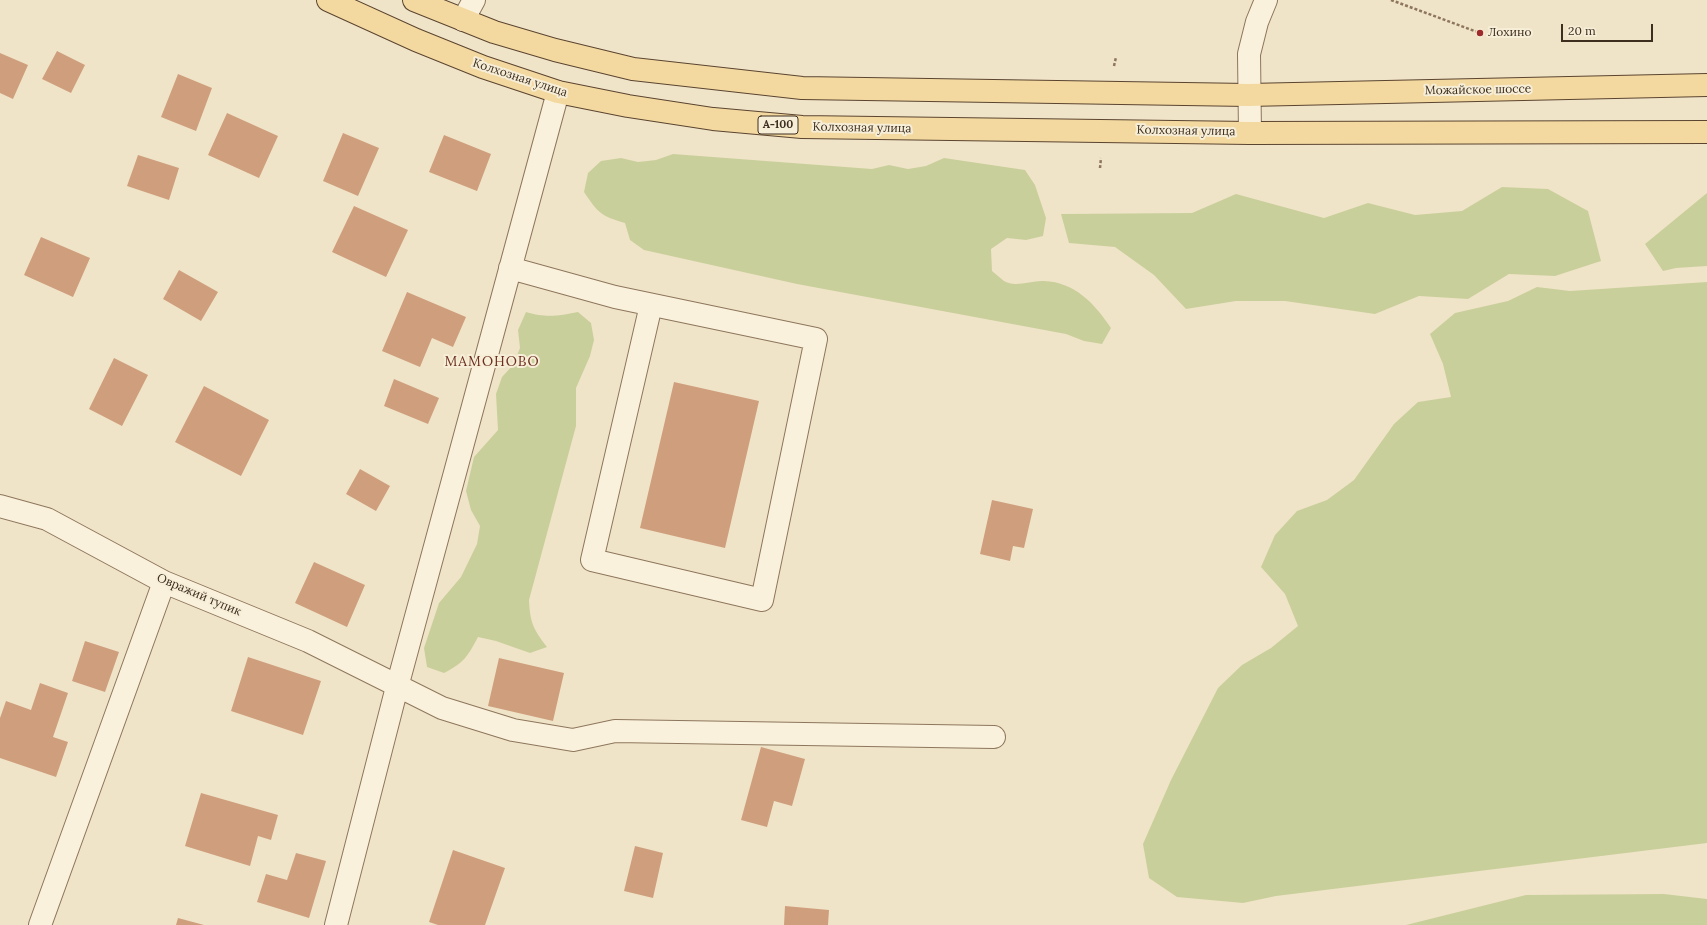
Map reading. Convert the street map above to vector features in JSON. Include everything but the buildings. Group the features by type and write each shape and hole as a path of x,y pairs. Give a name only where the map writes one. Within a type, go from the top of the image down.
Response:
{"main road":[{"name":"Колхозная улица","path":"328,0 416,40 483,67 558,92 628,106 705,118 802,127 1250,133"},
{"path":"414,0 494,32 555,50 633,69 794,87 1248,95"},
{"name":"Можайское шоссе","path":"1248,95 1707,85"},
{"path":"1250,133 1707,132"}],"street":[{"path":"463,20 474,0"},
{"path":"1250,133 1248,95 1249,54 1257,22 1266,0"},
{"path":"336,925 397,686 558,92"},
{"path":"510,268 615,297 816,339 762,600 592,560 651,305"},
{"name":"Овражий тупик","path":"0,506 47,519 164,582 308,641 442,708 513,730 573,740 615,731 994,737"},
{"path":"40,925 164,582"}],"path":[{"path":"1391,0 1480,33"},
{"path":"1100,168 1102,157"}],"green space":[{"path":"673,154 872,169 889,165 908,169 926,166 944,158 1025,170 1035,185 1046,218 1043,236 1026,240 1007,238 991,249 992,271 1004,281 1013,284 1044,281 1065,285 1075,290 1091,303 1111,328 1102,344 1084,341 1066,334 797,284 644,250 630,240 625,223 605,216 589,199 584,192 588,173 601,161 621,158 638,162 656,160"},
{"path":"1502,187 1548,189 1588,211 1601,261 1555,276 1509,274 1468,299 1419,296 1375,314 1285,301 1236,301 1186,309 1154,275 1115,247 1069,243 1061,214 1192,213 1236,194 1324,218 1368,203 1415,215 1462,211"},
{"path":"1707,193 1707,266 1676,268 1663,271 1645,244"},
{"path":"1707,282 1707,843 1276,896 1243,903 1177,897 1149,878 1143,844 1171,780 1218,688 1242,665 1271,648 1298,626 1285,594 1261,567 1275,535 1297,511 1327,500 1354,480 1394,424 1418,402 1451,397 1443,364 1430,334 1455,313 1508,301 1537,287 1570,291"},
{"path":"526,312 552,316 578,312 591,323 594,340 590,356 576,388 576,426 529,600 531,620 538,635 547,647 530,653 496,641 478,637 465,658 456,666 444,673 427,667 424,648 439,603 461,577 477,544 480,526 471,510 466,491 474,457 498,430 496,394 502,377 513,365 520,348 518,330"},
{"path":"1664,894 1707,899 1707,925 1406,925 1526,895"}],"place":[{"name":"Лохино","path":"1480,33"}],"district":[{"name":"МАМОНОВО","path":"492,362"}]}
